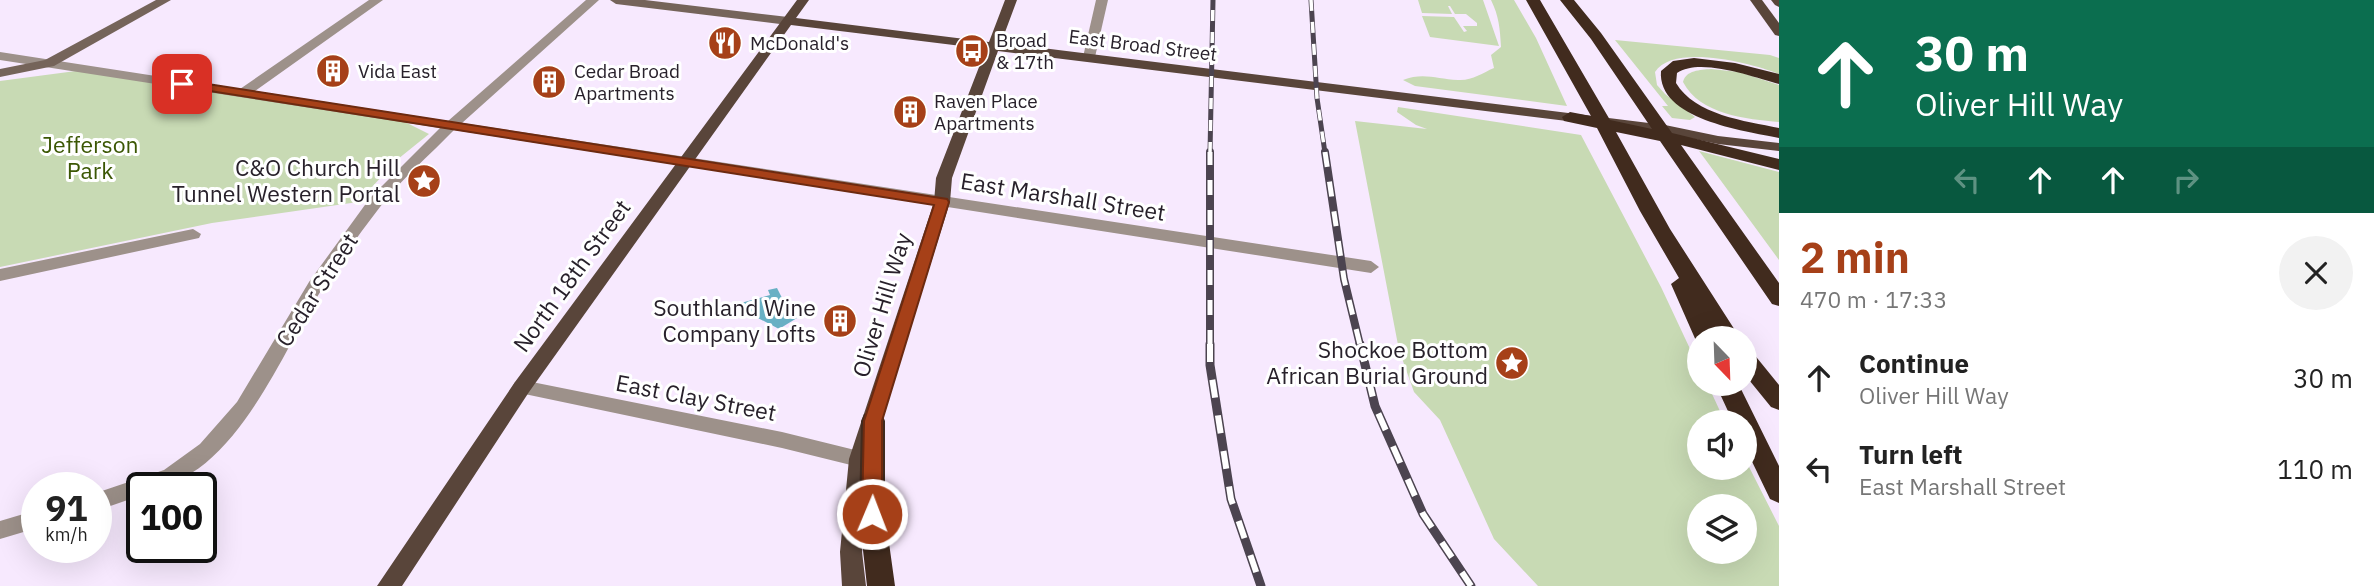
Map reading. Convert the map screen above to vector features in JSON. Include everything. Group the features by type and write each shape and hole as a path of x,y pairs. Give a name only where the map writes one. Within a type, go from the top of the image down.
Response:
{"highway":[{"path":"1533,0 1580,80 1640,193 1694,286 1721,326"},
{"path":"1567,0 1596,36 1774,291"},
{"path":"1583,0 1596,36"},
{"path":"1779,79 1751,69 1710,63 1685,64 1671,70 1667,75 1667,82 1676,94 1699,110 1779,136"},
{"path":"1564,116 1716,139 1779,165"},
{"path":"1640,193 1700,326"},
{"path":"1757,374 1779,401"},
{"path":"1732,396 1779,492"},
{"path":"873,421 872,514 881,586"}],"main road":[{"path":"0,73 49,63 165,0"},
{"name":"East Broad Street","path":"617,0 1564,116 1779,148"},
{"name":"North 18th Street","path":"389,586 522,387 803,0"},
{"name":"Oliver Hill Way","path":"853,586 851,552 859,459 942,202 944,178 1011,0"},
{"path":"1756,0 1779,32"},
{"name":"East Broad Street","path":"1716,139 1779,136"}],"street":[{"path":"243,93 377,0"},
{"name":"Cedar Street","path":"112,496 171,476 207,450 244,407 315,286 376,201 451,125 593,0"},
{"path":"1089,57 1102,0"},
{"name":"East Marshall Street","path":"0,55 1371,267"},
{"path":"0,275 193,234"},
{"name":"East Clay Street","path":"522,387 782,440 859,459"},
{"path":"0,530 21,524"}],"green space":[{"path":"1418,0 1483,0 1499,46 1430,37 1422,16 1454,17 1464,32 1467,31 1463,26 1477,26 1477,23 1466,14 1455,14 1450,6 1452,14 1422,13"},
{"path":"1491,0 1514,0 1536,38 1567,106 1415,86 1403,80 1424,76 1463,80 1494,68 1491,55 1501,47 1499,23"},
{"path":"1615,40 1770,55 1779,58 1779,74 1714,58 1695,57 1664,63 1655,72 1657,85 1695,117 1690,120 1672,118 1662,106 1668,106"},
{"name":"Jefferson Park","path":"91,69 395,117 429,134 398,159 358,202 212,223 0,267 0,81"},
{"path":"1711,69 1739,72 1779,85 1779,122 1739,117 1701,102 1683,82 1690,73"},
{"name":"Shockoe Bottom African Burial Ground","path":"1398,107 1581,135 1687,342 1687,396 1713,396 1719,410 1687,410 1687,480 1756,480 1779,526 1779,586 1538,586 1494,539 1440,420 1414,392 1399,350 1355,121 1427,129 1397,112"},
{"path":"1699,151 1779,172 1779,260 1705,159"}],"water":[{"path":"777,288 786,306 797,318 779,329 739,308 737,304 770,295 768,290"}],"railway":[{"path":"1210,153 1213,0"},
{"path":"1311,0 1317,98 1325,153"},
{"path":"1325,152 1344,279 1360,345"},
{"path":"1210,153 1210,365 1231,499 1261,586"},
{"path":"1360,344 1375,406 1423,514 1471,586"}],"place":[{"name":"McDonald's","path":"725,43"},
{"name":"Broad & 17th","path":"972,51"},
{"name":"Vida East","path":"333,71"},
{"name":"Cedar Broad Apartments","path":"549,82"},
{"name":"Raven Place Apartments","path":"910,112"},
{"name":"C&O Church Hill Tunnel Western Portal","path":"424,181"},
{"name":"Southland Wine Company Lofts","path":"840,321"},
{"name":"Shockoe Bottom African Burial Ground","path":"1512,363"}],"route":[{"path":"182,84 942,202 873,421 872,514"}]}
